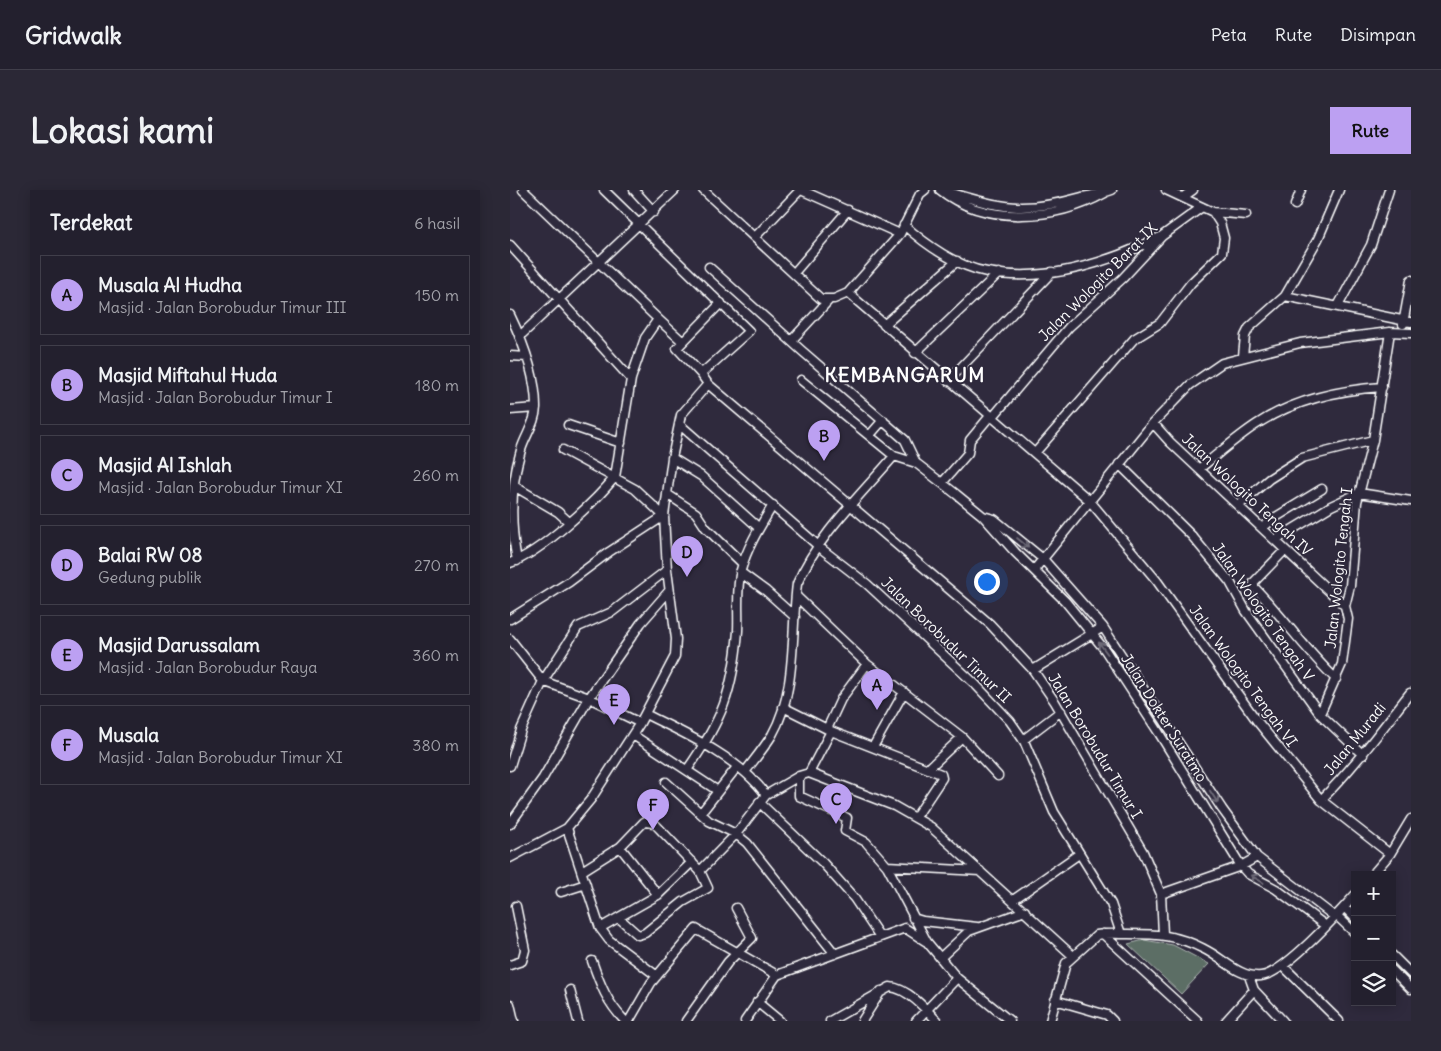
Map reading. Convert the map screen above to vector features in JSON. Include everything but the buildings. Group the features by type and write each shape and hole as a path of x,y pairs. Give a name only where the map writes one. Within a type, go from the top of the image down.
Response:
{"street":[{"path":"523,190 598,264 682,341 719,301 729,286"},
{"path":"604,190 749,332 701,374"},
{"path":"634,190 654,212"},
{"path":"520,336 654,212 675,190"},
{"path":"703,190 794,273 812,293 821,299 829,300"},
{"path":"755,237 800,190 900,234"},
{"path":"941,190 962,203 984,212 1023,216 1083,205 1109,192"},
{"path":"1166,190 1212,212 1246,215"},
{"path":"1183,197 1193,190"},
{"path":"1295,205 1301,190"},
{"path":"1243,356 1245,336 1249,328 1285,296 1318,240 1339,190"},
{"path":"1338,306 1371,245 1389,190"},
{"path":"790,341 829,300 848,292 900,234 919,191"},
{"name":"Jalan Wologito Barat IX","path":"942,483 968,453 970,440 1069,327 1123,278 1162,236 1202,207"},
{"path":"794,273 848,210"},
{"path":"1035,452 1134,339 1160,323 1191,283 1222,253 1224,238 1220,223 1212,212"},
{"path":"904,225 938,250 957,261 986,272 1032,275 1087,266 1122,254 1162,236"},
{"path":"510,245 631,378"},
{"path":"884,325 957,261"},
{"name":"Jalan Dokter Suratmo","path":"709,267 790,341 906,440 916,463"},
{"path":"948,381 1052,272"},
{"path":"915,353 999,273"},
{"path":"1034,570 1153,423 1190,385 1222,363 1243,356 1300,343 1390,332 1407,332 1411,280"},
{"name":"Jalan Wologito Tengah VI","path":"848,292 915,353 1035,452 1089,500 1157,581 1262,728 1321,800 1390,854"},
{"path":"1285,296 1407,321"},
{"path":"510,315 527,357 536,408 522,448 514,486 510,515 513,562"},
{"path":"513,562 569,522 616,477 631,378 645,338 658,319"},
{"name":"Jalan Wologito Tengah I","path":"1320,714 1342,664 1348,619 1345,606 1350,586 1359,493 1373,440 1390,332"},
{"name":"Jalan Borobudur Timur I","path":"682,341 677,348 708,384 990,624 1033,670 1061,711 1143,852 1161,894 1163,934"},
{"path":"510,356 527,357"},
{"name":"Jalan Dokter Suratmo","path":"801,380 894,456 916,463 983,516 1066,601 1105,650 1241,866 1248,874 1276,889 1326,926"},
{"path":"510,858 567,828 591,799 640,723 675,656 676,639 669,591 664,516 672,458 682,415 708,384"},
{"path":"1199,469 1255,425 1276,412 1303,402 1351,390 1382,387"},
{"path":"510,410 536,408"},
{"path":"870,435 883,420"},
{"name":"Jalan Wologito Tengah IV","path":"1153,423 1199,469 1345,606"},
{"path":"568,424 621,443"},
{"name":"Jalan Borobudur Timur II","path":"679,424 773,504 818,546 866,584 975,684 1010,721 1023,740 1054,812 1112,904 1122,934"},
{"path":"1238,506 1269,480 1302,458 1373,440"},
{"path":"563,450 616,477 641,494 664,516"},
{"path":"745,772 772,734 783,708 791,664 796,596 802,573 818,546 894,456"},
{"path":"672,458 701,476 759,528"},
{"name":"Jalan Wologito Tengah V","path":"1119,464 1192,536 1224,576 1246,611 1320,714 1363,755"},
{"path":"514,486 558,512 569,522"},
{"path":"1262,528 1276,517 1322,489"},
{"path":"1275,540 1331,506 1359,493 1411,501"},
{"path":"667,494 696,513 706,528 743,564"},
{"path":"687,770 704,746 722,713 731,685 738,632 740,572 759,528 773,504"},
{"path":"510,620 569,582 609,552 664,516"},
{"name":"Jalan Dokter Suratmo","path":"983,516 994,519 1043,559 1103,627 1257,857 1351,929"},
{"path":"1285,550 1253,585 1307,650 1336,679"},
{"path":"510,766 521,730 543,681 578,627 612,612 667,570"},
{"path":"740,572 766,590 795,617"},
{"path":"510,824 542,778 589,698 641,623 669,591"},
{"path":"796,596 867,664 962,737 998,776"},
{"path":"1033,670 1103,627"},
{"path":"510,638 543,681 589,698 640,723"},
{"path":"809,773 841,699 867,664"},
{"path":"873,748 904,692"},
{"name":"Jalan Muradi","path":"1321,800 1363,755 1383,725 1411,692"},
{"path":"783,708 829,730 941,774 942,778 916,817"},
{"path":"1023,740 1061,711"},
{"path":"645,714 704,746 745,772 766,795"},
{"path":"633,734 718,791"},
{"path":"929,768 962,737"},
{"path":"1174,758 1185,751"},
{"path":"702,813 737,767"},
{"path":"700,871 736,834 766,795 798,776 809,773 916,817 931,826 1073,956"},
{"path":"798,776 799,796 847,818 845,831 866,842 887,866 927,942 958,978 1010,1021"},
{"path":"666,782 713,824 736,834 747,843 835,954"},
{"path":"759,802 823,863 854,898 880,937"},
{"path":"1375,871 1390,854 1411,819"},
{"path":"582,871 620,847 644,822 649,821 654,823 700,871 708,888 682,902 641,935 636,933 620,918"},
{"path":"567,828 600,928 609,940 657,976"},
{"path":"1227,843 1243,838"},
{"path":"620,847 658,895"},
{"path":"1013,900 1079,854"},
{"path":"1161,894 1241,866 1257,857"},
{"path":"600,928 658,895 692,862"},
{"path":"887,866 980,871"},
{"path":"1276,889 1285,878"},
{"path":"561,892 586,884"},
{"path":"1050,1021 1066,963 1089,942 1103,934 1163,934 1182,938 1249,976 1271,974 1326,926 1351,899"},
{"path":"510,965 522,961 525,956 516,906"},
{"path":"1344,907 1353,916"},
{"path":"686,1021 737,952 752,938 736,908"},
{"path":"905,928 908,908"},
{"path":"940,958 969,931 1025,911"},
{"path":"913,918 979,928"},
{"path":"745,1021 777,975 905,928"},
{"path":"905,928 927,942"},
{"path":"629,1021 657,976 696,929 777,975"},
{"path":"1103,934 1198,1021"},
{"path":"1396,959 1411,974"},
{"path":"592,961 613,1009 625,1021"},
{"path":"1282,966 1339,1021"},
{"path":"1396,974 1411,989"},
{"path":"1249,976 1254,990 1283,1021"},
{"path":"916,1021 926,1008 958,978"},
{"path":"830,1021 883,989 890,987 899,989 926,1008 937,1021"},
{"path":"862,1021 883,989"},
{"path":"570,990 578,1021"},
{"path":"1226,1021 1254,990"},
{"path":"1055,1000 1114,1021"},
{"path":"757,1002 780,1021"},
{"path":"510,1004 514,1021"}],"green space":[{"path":"1144,940 1173,945 1209,964 1181,994 1128,944"}],"place":[{"name":"Masjid Miftahul Huda","path":"824,461"},
{"name":"Balai RW 08","path":"687,577"},
{"name":"Musala Al Hudha","path":"877,710"},
{"name":"Masjid Darussalam","path":"614,725"},
{"name":"Masjid Al Ishlah","path":"836,824"},
{"name":"Musala","path":"653,830"}],"district":[{"name":"KEMBANGARUM","path":"905,375"}]}
